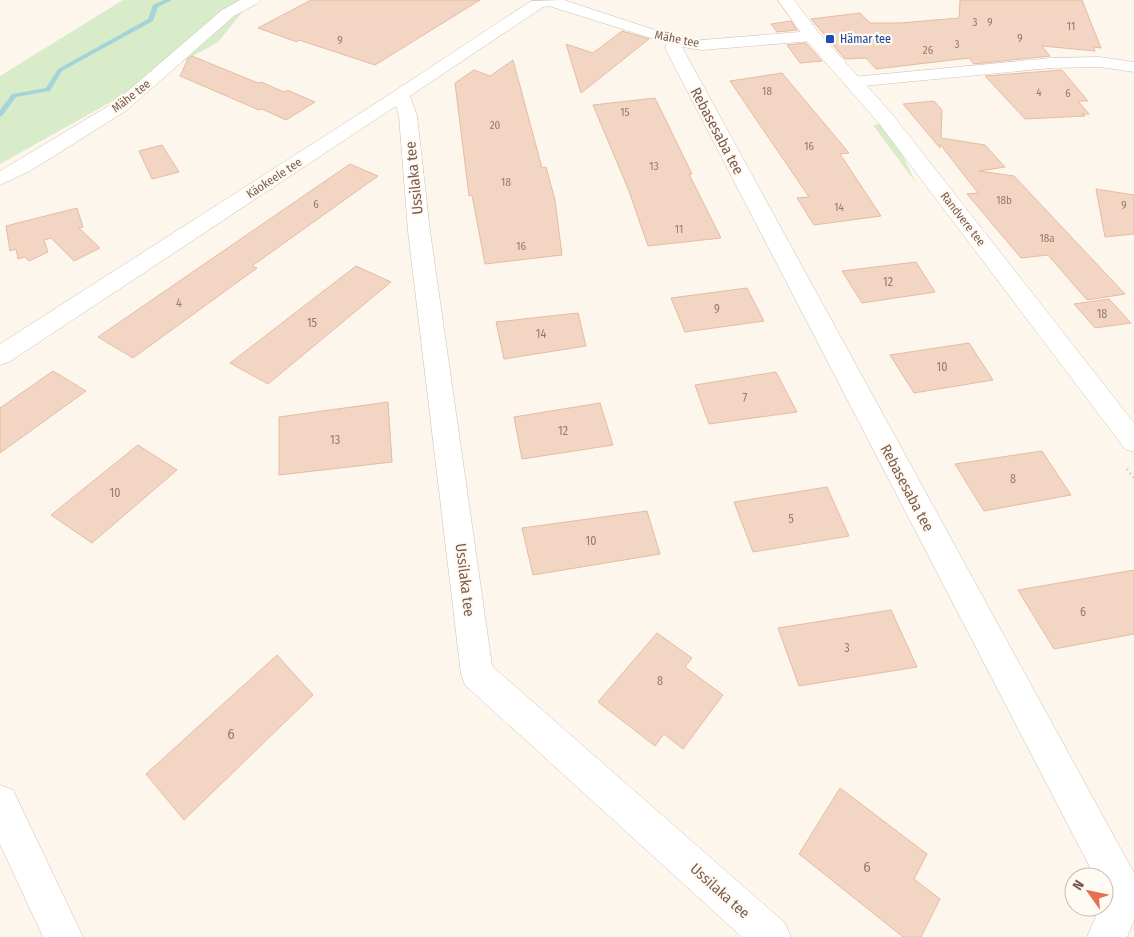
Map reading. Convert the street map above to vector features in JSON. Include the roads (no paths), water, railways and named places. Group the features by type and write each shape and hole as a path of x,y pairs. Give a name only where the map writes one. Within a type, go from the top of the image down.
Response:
{"street":[{"name":"Mähe tee","path":"0,179 23,167 121,106 228,13 252,0"},
{"name":"Mähe tee","path":"548,0 678,42 702,45 812,36"},
{"name":"Käokeele tee","path":"0,356 402,95 537,4 548,0"},
{"name":"Randvere tee","path":"786,0 812,36 885,118 1134,442"},
{"name":"Rebasesaba tee","path":"678,42 673,46 675,52 1125,895 1107,937"},
{"path":"853,82 1052,63 1100,62 1134,67"},
{"name":"Ussilaka tee","path":"402,95 408,116 419,231 478,674 771,937"},
{"path":"0,803 63,937"}],"waterway":[{"path":"0,115 14,95 48,90 60,70 151,20 155,6 169,0"}],"place":[{"name":"Hämar tee","path":"830,39"}]}
